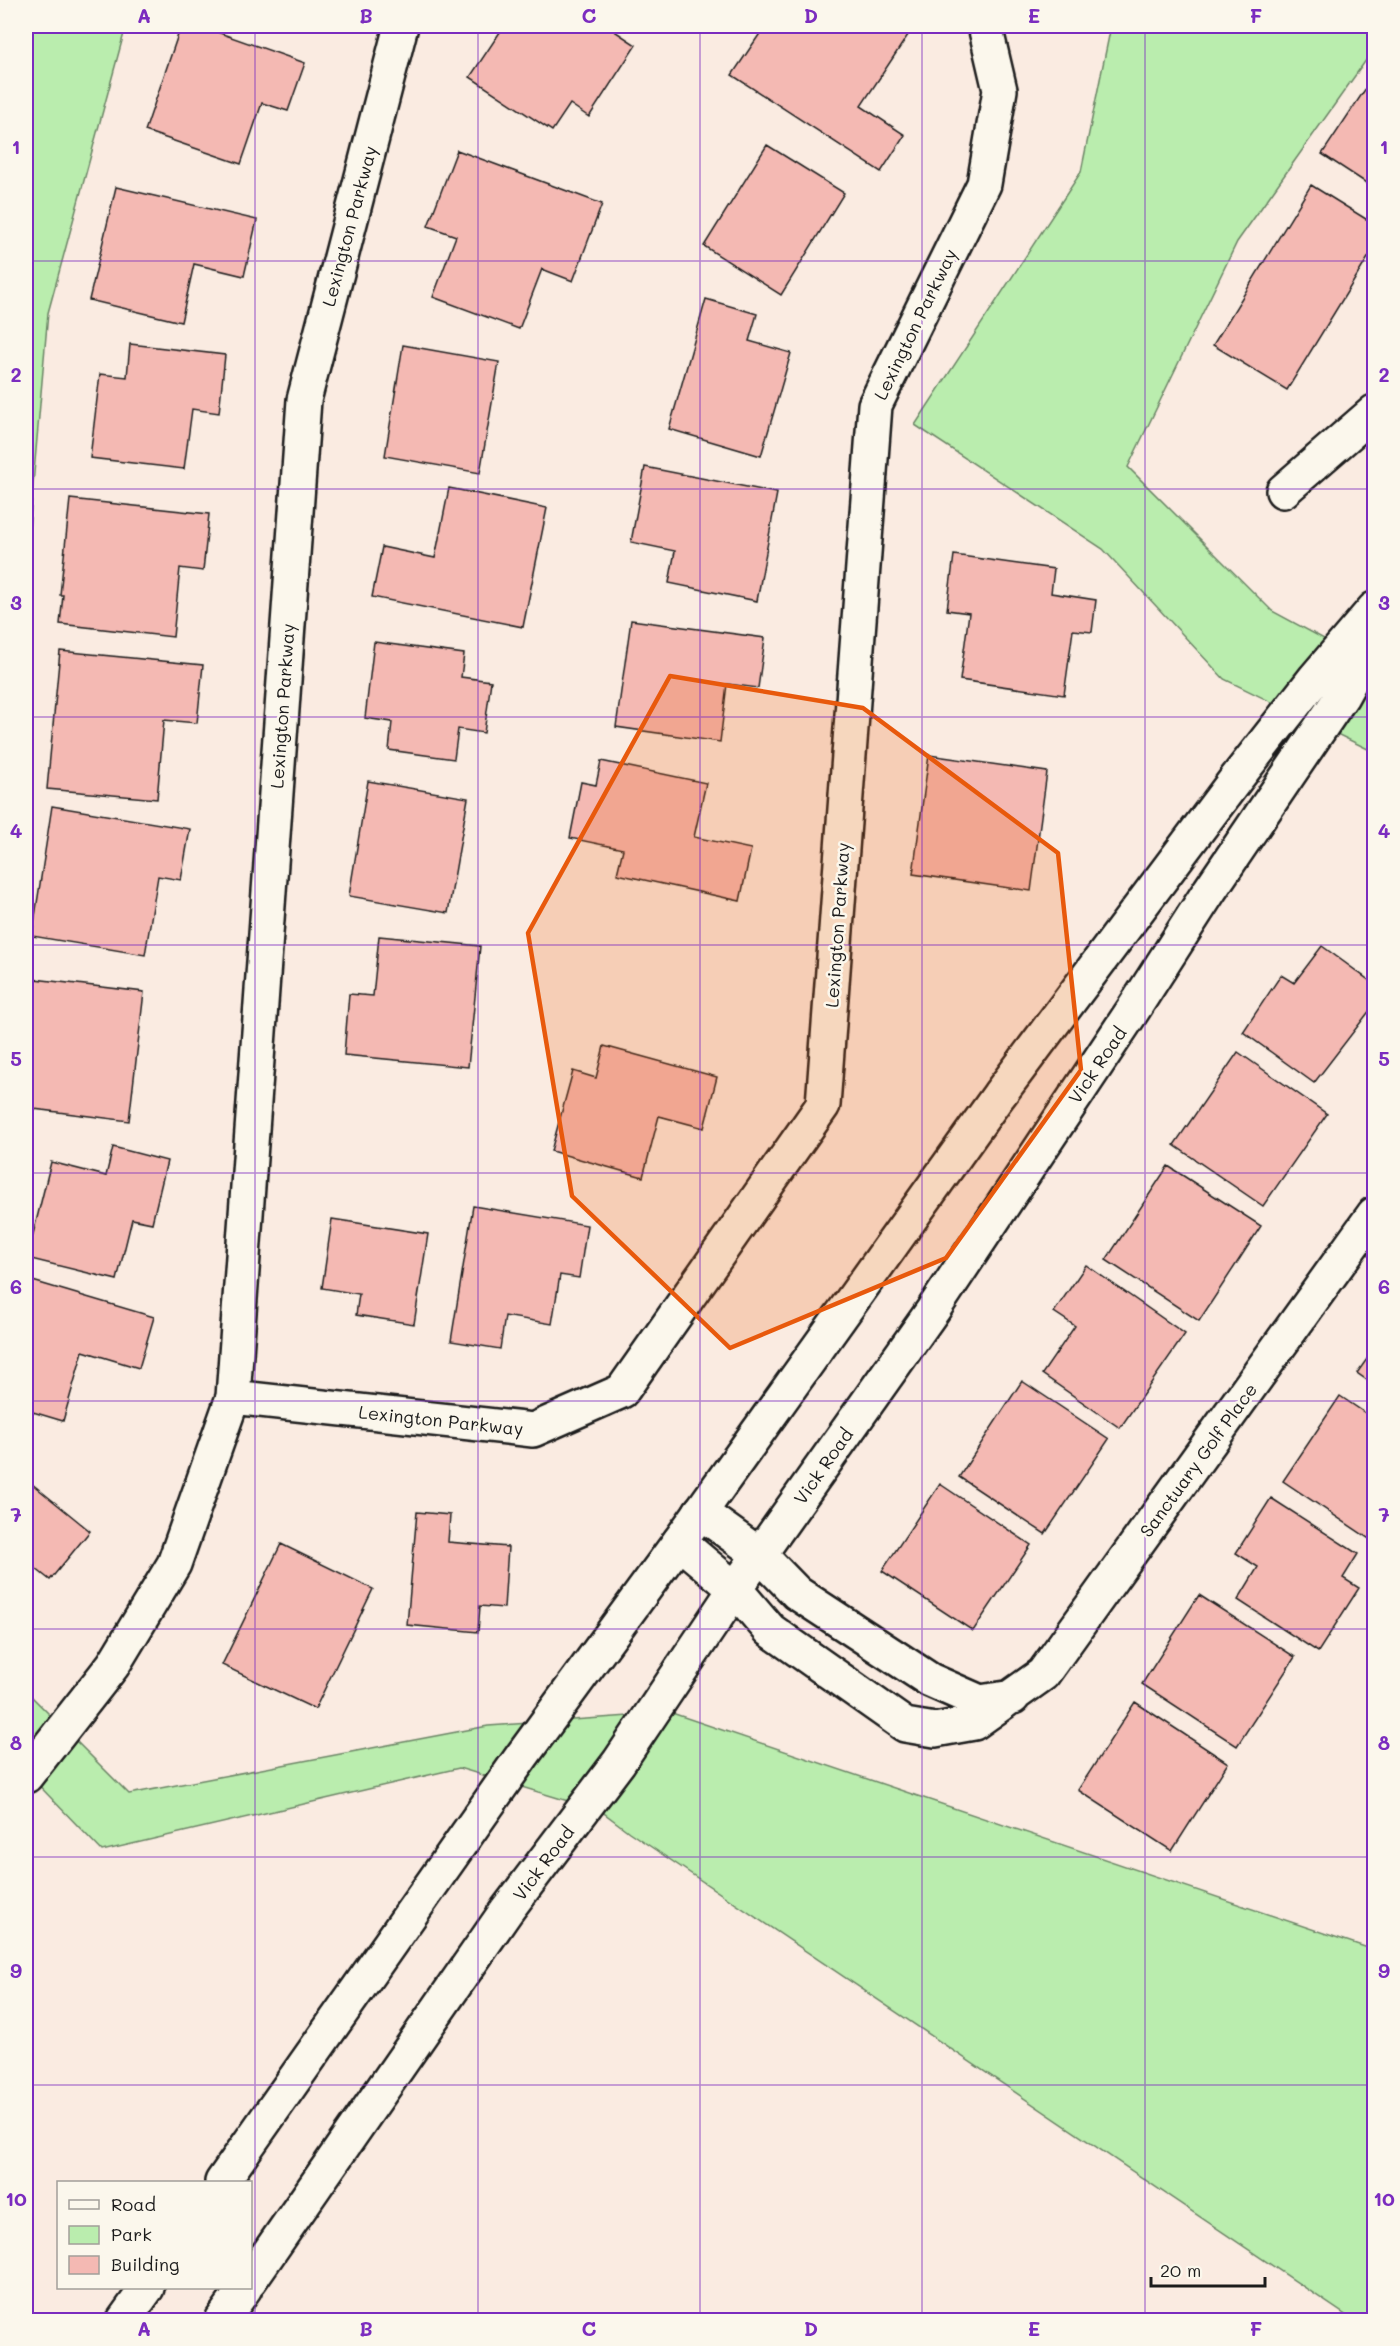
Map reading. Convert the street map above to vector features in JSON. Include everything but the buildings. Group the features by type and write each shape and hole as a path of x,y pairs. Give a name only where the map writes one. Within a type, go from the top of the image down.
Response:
{"street":[{"name":"Lexington Parkway","path":"26,1776 113,1665 174,1564 232,1398 304,400 401,26"},
{"name":"Lexington Parkway","path":"232,1398 533,1430 622,1391 823,1105 875,405 984,184 1000,90 984,26"},
{"path":"1284,490 1374,412"},
{"path":"223,2181 522,1756 679,1542 999,1095 1228,788 1315,678 1374,609"},
{"name":"Vick Road","path":"252,2277 507,1910 619,1762 735,1589 965,1262 1210,890 1342,696 1374,638"},
{"name":"Sanctuary Golf Place","path":"679,1542 735,1589 770,1630 905,1725 935,1730 974,1723 1043,1674 1374,1214"},
{"name":"Sanctuary Golf Place","path":"700,1512 760,1556 797,1593 930,1680 980,1702 1013,1697"},
{"path":"883,1710 911,1667"},
{"path":"124,2320 146,2289"},
{"path":"222,2320 244,2289"}],"highlighted area":[{"path":"670,676 863,708 1058,853 1081,1070 946,1258 730,1348 572,1196 528,933"}],"green space":[{"path":"26,26 126,26 48,313 26,564"},
{"path":"1111,26 1374,26 1374,49 1237,242 1128,467 1272,611 1374,666 1374,752 1224,679 1103,549 915,425 1081,172"},
{"path":"26,1691 129,1794 488,1726 672,1713 1374,1950 1374,2320 1353,2320 601,1811 459,1768 102,1851 26,1772"}]}
